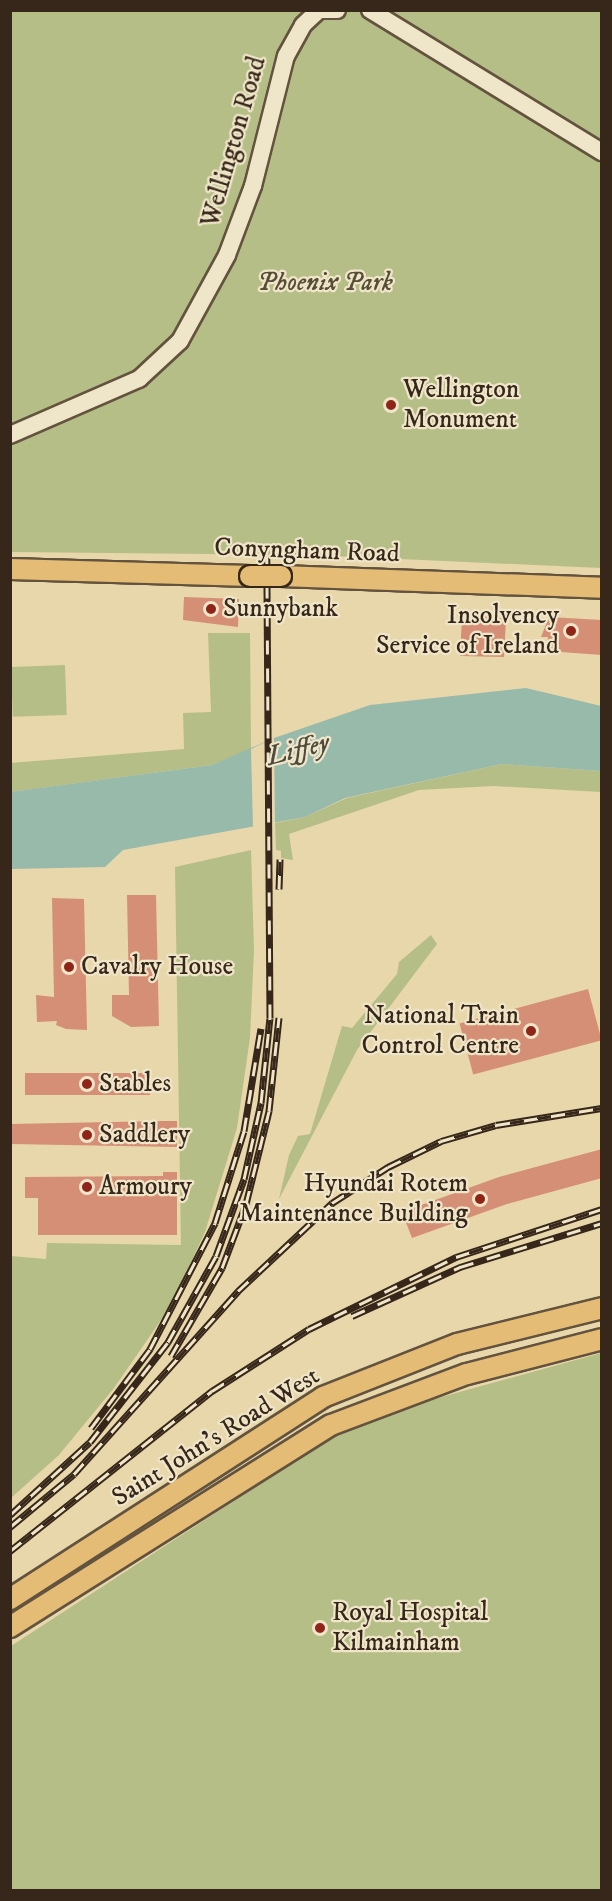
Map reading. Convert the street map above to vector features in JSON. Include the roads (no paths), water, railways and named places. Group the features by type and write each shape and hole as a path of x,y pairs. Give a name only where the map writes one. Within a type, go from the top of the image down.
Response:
{"main road":[{"name":"Conyngham Road","path":"10,569 602,588"},
{"name":"Saint John's Road West","path":"10,1599 323,1397 457,1344 602,1308"},
{"name":"Saint John's Road West","path":"10,1627 331,1425 446,1381 602,1339"}],"street":[{"path":"318,11 337,10"},
{"path":"370,10 602,152"},
{"name":"Wellington Road","path":"10,435 139,379 180,341 227,255 253,186 286,56 303,25 318,11"}],"water":[{"name":"Liffey","path":"526,688 601,706 601,771 502,764 345,798 305,817 123,850 105,867 11,869 10,792 212,765 274,738 370,705"}],"railway":[{"path":"10,1515 90,1442 168,1342 216,1256 244,1179 261,1103 270,1018 267,557"},
{"path":"279,889 280,859"},
{"path":"171,1356 222,1268 246,1204 269,1111 279,1018"},
{"path":"91,1428 150,1349 215,1223 244,1131 261,1028"},
{"path":"10,1527 74,1474 238,1291 332,1203 388,1167 441,1141 496,1125 602,1108"},
{"path":"10,1551 212,1391 309,1329 456,1257 602,1209"},
{"path":"352,1316 460,1267 602,1223"}],"place":[{"name":"Wellington Monument","path":"391,405"},
{"name":"Sunnybank","path":"211,609"},
{"name":"Insolvency Service of Ireland","path":"571,631"},
{"name":"Cavalry House","path":"69,967"},
{"name":"National Train Control Centre","path":"531,1031"},
{"name":"Stables","path":"87,1084"},
{"name":"Saddlery","path":"87,1135"},
{"name":"Armoury","path":"87,1187"},
{"name":"Hyundai Rotem Maintenance Building","path":"480,1199"},
{"name":"Royal Hospital Kilmainham","path":"320,1628"}],"park label":[{"name":"Phoenix Park","path":"325,283"}]}
